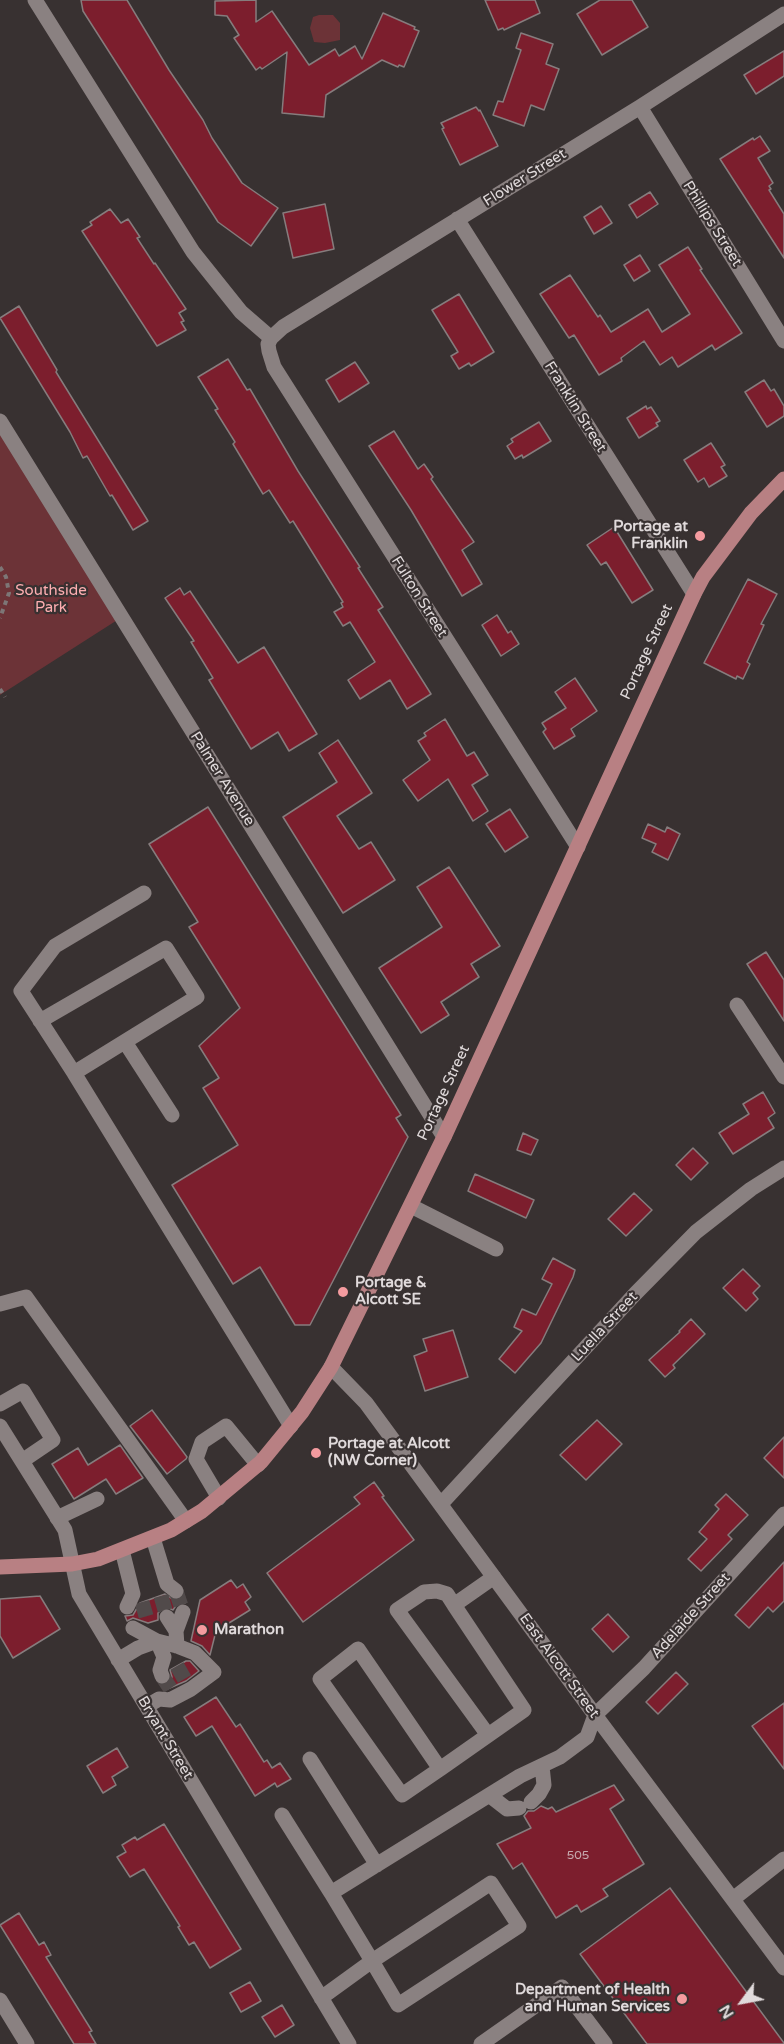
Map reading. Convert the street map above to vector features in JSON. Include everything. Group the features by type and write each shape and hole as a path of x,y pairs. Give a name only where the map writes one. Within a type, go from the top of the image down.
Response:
{"main road":[{"name":"Portage Street","path":"0,1567 72,1564 98,1559 153,1538 186,1521 219,1498 258,1465 302,1412 331,1367 411,1206 694,594 703,577 751,513 784,479"}],"street":[{"path":"35,0 194,252 241,312 270,341"},
{"name":"Flower Street","path":"270,341 283,327 640,107 784,14"},
{"name":"Phillips Street","path":"640,107 784,341"},
{"name":"Franklin Street","path":"457,219 694,594"},
{"name":"Fulton Street","path":"270,341 269,351 274,367 578,847"},
{"name":"Palmer Avenue","path":"0,421 444,1137"},
{"path":"144,893 56,945 21,991 291,1426"},
{"path":"40,1021 166,948 197,997 74,1073"},
{"path":"737,1005 784,1077"},
{"path":"125,1042 172,1115"},
{"name":"Luella Street","path":"441,1504 635,1294 696,1232 751,1189 784,1168"},
{"path":"411,1206 496,1249"},
{"path":"0,1304 26,1297 186,1521"},
{"name":"East Alcott Street","path":"331,1367 366,1403 784,1968"},
{"path":"0,1404 23,1390 53,1440 22,1461"},
{"name":"Bryant Street","path":"0,1426 65,1530 79,1594 349,2044"},
{"path":"219,1498 196,1459 202,1442 226,1426 258,1465"},
{"path":"57,1518 97,1499"},
{"name":"Adelaide Street","path":"331,1893 520,1776 560,1757 587,1737 595,1715 644,1668 784,1514"},
{"path":"153,1538 168,1590"},
{"path":"122,1550 134,1601"},
{"path":"454,1605 494,1577"},
{"path":"440,1769 358,1649 320,1679 402,1795 440,1769 524,1710 447,1594 437,1591 424,1592 397,1610 488,1735"},
{"path":"176,1638 183,1612"},
{"path":"167,1617 176,1638"},
{"path":"118,1660 138,1648 146,1632"},
{"path":"146,1632 176,1638 214,1672 170,1700 159,1699 147,1706"},
{"path":"146,1632 164,1657 177,1666"},
{"path":"162,1676 160,1670 164,1657"},
{"path":"310,1760 377,1864"},
{"path":"489,1795 507,1809 525,1805 539,1794 544,1785 542,1766"},
{"path":"282,1815 331,1893 372,1961 398,2005 519,1926 491,1883 372,1961 321,1998"},
{"path":"733,1899 784,1859"},
{"path":"481,2044 562,1987 605,2044"},
{"path":"0,2000 27,2044"}],"path":[{"path":"0,567 6,578 9,593 0,618"},
{"path":"0,689 5,697"}],"green space":[{"path":"333,15 340,23 340,40 325,43 314,42 310,28 313,17"},
{"name":"Southside Park","path":"0,421 122,617 0,695"}],"building":[{"path":"81,0 127,0 242,183 278,208 251,246 218,222 83,11"},
{"path":"256,0 256,22 272,11 309,65 335,49 339,56 355,46 362,59 383,13 419,31 404,67 399,65 398,67 382,60 326,95 324,117 282,113 287,52 262,69 260,67 256,70 234,38 239,35 227,16 215,15 215,1"},
{"path":"485,0 535,0 540,13 504,30 503,28 498,30"},
{"path":"600,0 632,0 648,27 602,55 577,14"},
{"path":"521,33 553,44 546,64 559,69 544,110 531,105 524,126 493,115 498,101 503,102 521,50 516,48"},
{"path":"784,51 784,76 756,94 744,75"},
{"path":"476,107 480,110 498,146 460,165 441,123"},
{"path":"760,136 770,151 758,158 773,183 769,186 771,189 769,190 784,214 784,258 720,159"},
{"path":"650,192 658,204 637,218 629,205"},
{"path":"325,204 334,249 293,258 283,213"},
{"path":"601,206 612,223 594,234 584,217"},
{"path":"110,209 121,223 128,219 140,237 137,238 186,309 179,313 186,330 157,346 82,231 92,225 90,222"},
{"path":"688,247 702,269 700,270 742,333 715,350 712,345 678,367 672,357 660,365 644,341 621,358 622,361 599,375 574,335 569,338 540,294 570,275 611,332 648,309 662,332 690,314 659,265"},
{"path":"640,255 650,271 634,281 624,265"},
{"path":"459,294 494,352 471,366 469,363 459,369 451,356 458,352 432,310"},
{"path":"19,306 57,370 56,372 148,521 133,530 87,456 83,458 70,432 0,318"},
{"path":"228,359 247,390 250,389 298,471 360,567 358,568 383,607 378,610 431,694 407,709 390,680 360,699 348,680 375,662 350,622 343,626 334,612 343,607 341,603 343,602 293,521 290,523 269,490 263,494 215,410 218,409 198,377"},
{"path":"355,362 369,383 339,402 326,380"},
{"path":"764,380 771,391 774,389 784,406 784,416 767,427 745,392"},
{"path":"646,406 647,409 651,407 660,421 656,423 658,426 639,438 627,418"},
{"path":"539,422 551,441 523,458 522,455 515,459 507,446 513,442 511,439"},
{"path":"394,431 418,469 424,464 433,477 431,479 474,542 462,550 482,584 462,596 411,510 369,446"},
{"path":"711,443 725,465 721,467 727,476 709,487 704,478 698,482 684,460"},
{"path":"614,527 653,590 632,603 606,562 601,565 587,545"},
{"path":"748,579 777,594 761,624 764,625 747,662 750,664 743,679 737,676 736,679 704,663"},
{"path":"180,588 184,595 190,591 238,663 264,647 317,734 289,751 278,732 251,749 209,680 213,678 191,642 194,641 165,598"},
{"path":"497,615 508,633 511,631 519,644 501,656 482,625"},
{"path":"575,678 597,711 571,729 575,736 554,749 543,732 546,729 542,723 566,708 555,692"},
{"path":"445,719 467,756 474,752 488,775 472,785 488,811 473,821 448,779 418,801 403,780 430,760 418,741 426,736 424,733"},
{"path":"338,740 372,793 337,816 359,849 371,842 395,880 343,913 283,817 337,782 319,753"},
{"path":"208,807 401,1115 396,1118 408,1137 310,1325 295,1325 260,1267 233,1284 172,1185 238,1145 203,1088 219,1078 199,1046 240,1008 189,927 198,922 149,844"},
{"path":"510,809 528,837 505,852 486,824"},
{"path":"648,824 665,832 667,827 680,834 668,860 652,852 656,844 642,838"},
{"path":"449,867 500,946 471,964 479,977 441,1002 449,1015 421,1033 379,968 442,927 417,887"},
{"path":"766,952 784,980 784,1021 747,964"},
{"path":"763,1092 775,1113 768,1118 774,1128 733,1154 719,1133 749,1114 743,1104"},
{"path":"523,1133 538,1140 531,1155 517,1150"},
{"path":"693,1148 708,1163 691,1180 676,1165"},
{"path":"475,1174 534,1200 526,1218 468,1191"},
{"path":"634,1193 652,1210 626,1236 608,1219"},
{"path":"553,1258 575,1270 573,1277 541,1343 515,1373 499,1359 522,1331 514,1327 522,1309 536,1315 552,1284 542,1279"},
{"path":"743,1269 760,1286 753,1293 758,1299 746,1311 723,1288"},
{"path":"691,1319 705,1334 673,1365 675,1368 665,1377 649,1360"},
{"path":"453,1330 468,1377 425,1391 414,1356 427,1351 423,1339"},
{"path":"152,1410 187,1457 167,1474 130,1426"},
{"path":"597,1420 622,1444 586,1480 560,1455"},
{"path":"784,1437 784,1478 764,1458"},
{"path":"120,1445 143,1478 116,1494 106,1479 74,1499 52,1464 78,1448 88,1465"},
{"path":"374,1482 384,1496 382,1497 414,1540 303,1622 267,1573 360,1504 354,1497"},
{"path":"726,1494 748,1515 728,1535 732,1539 701,1571 688,1559 707,1539 699,1532 719,1509 715,1505"},
{"path":"784,1562 784,1601 773,1612 768,1607 749,1628 735,1615"},
{"path":"231,1580 237,1588 243,1584 251,1597 245,1602 250,1610 216,1631 210,1655 202,1646 191,1641 200,1600"},
{"path":"165,1594 175,1601 184,1597 185,1603 177,1604 173,1610 167,1607 162,1609 158,1613 158,1620 148,1623 133,1618 127,1621 125,1616 133,1615 140,1603"},
{"path":"40,1596 60,1629 13,1658 0,1636 0,1599"},
{"path":"608,1614 629,1637 613,1652 592,1629"},
{"path":"190,1661 199,1671 186,1681 165,1690 162,1685 170,1682 172,1677 170,1670"},
{"path":"676,1672 688,1684 658,1714 646,1702"},
{"path":"216,1697 236,1727 240,1724 264,1762 267,1760 272,1768 280,1763 291,1779 277,1787 275,1783 255,1796 212,1726 196,1736 184,1717"},
{"path":"784,1703 784,1769 752,1726"},
{"path":"117,1748 128,1767 112,1777 116,1785 103,1793 87,1766"},
{"path":"614,1785 624,1800 610,1809 644,1864 603,1889 608,1896 581,1912 577,1905 556,1918 522,1863 513,1869 497,1844 531,1828 524,1816 528,1811 534,1811 541,1806 548,1809 552,1807 556,1812"},
{"path":"164,1824 241,1949 210,1968 194,1942 189,1945 178,1927 180,1926 144,1869 130,1877 117,1857 126,1852 122,1845 135,1837 137,1840"},
{"name":"Department of Health and Human Services","path":"670,1888 784,2044 647,2044 580,1954"},
{"path":"19,1913 39,1945 44,1942 51,1955 46,1957 92,2031 89,2032 96,2044 74,2044 0,1925"},
{"path":"250,1982 261,2001 241,2012 230,1993"},
{"path":"282,2005 294,2025 275,2037 262,2017"}],"tunnel":[{"path":"176,1591 183,1612"},
{"path":"161,1596 167,1617"},
{"path":"142,1602 148,1623"},
{"path":"177,1666 188,1685"},
{"path":"162,1676 174,1694"}],"place":[{"name":"Portage at Franklin","path":"700,536"},
{"name":"Portage & Alcott SE","path":"343,1292"},
{"name":"Portage at Alcott (NW Corner)","path":"316,1453"},
{"name":"Marathon","path":"202,1630"},
{"name":"Department of Health and Human Services","path":"682,1999"}]}
